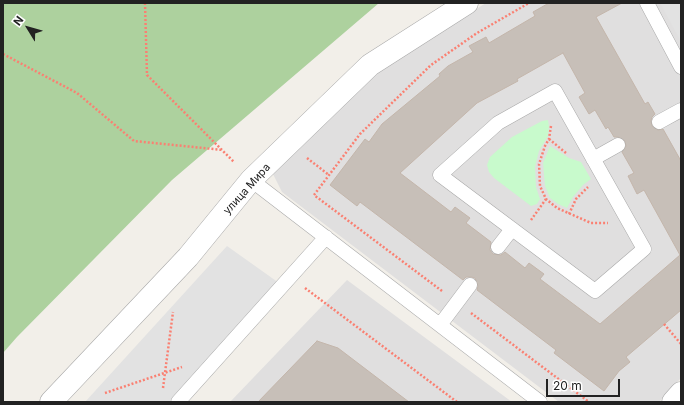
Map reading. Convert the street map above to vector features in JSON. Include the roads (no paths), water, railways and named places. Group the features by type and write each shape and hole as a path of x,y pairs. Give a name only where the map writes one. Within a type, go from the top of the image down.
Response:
{"street":[{"name":"улица Мира","path":"51,402 188,258 252,180 370,65 467,3"},
{"path":"673,402 681,393"}],"lane":[{"path":"647,3 681,67"},
{"path":"555,91 593,159 644,249 595,291 440,175 498,123 555,91"},
{"path":"659,122 681,110"},
{"path":"593,159 618,145"},
{"path":"252,180 540,402"},
{"path":"498,247 516,232"},
{"path":"178,402 326,237"},
{"path":"440,325 470,285"}]}
